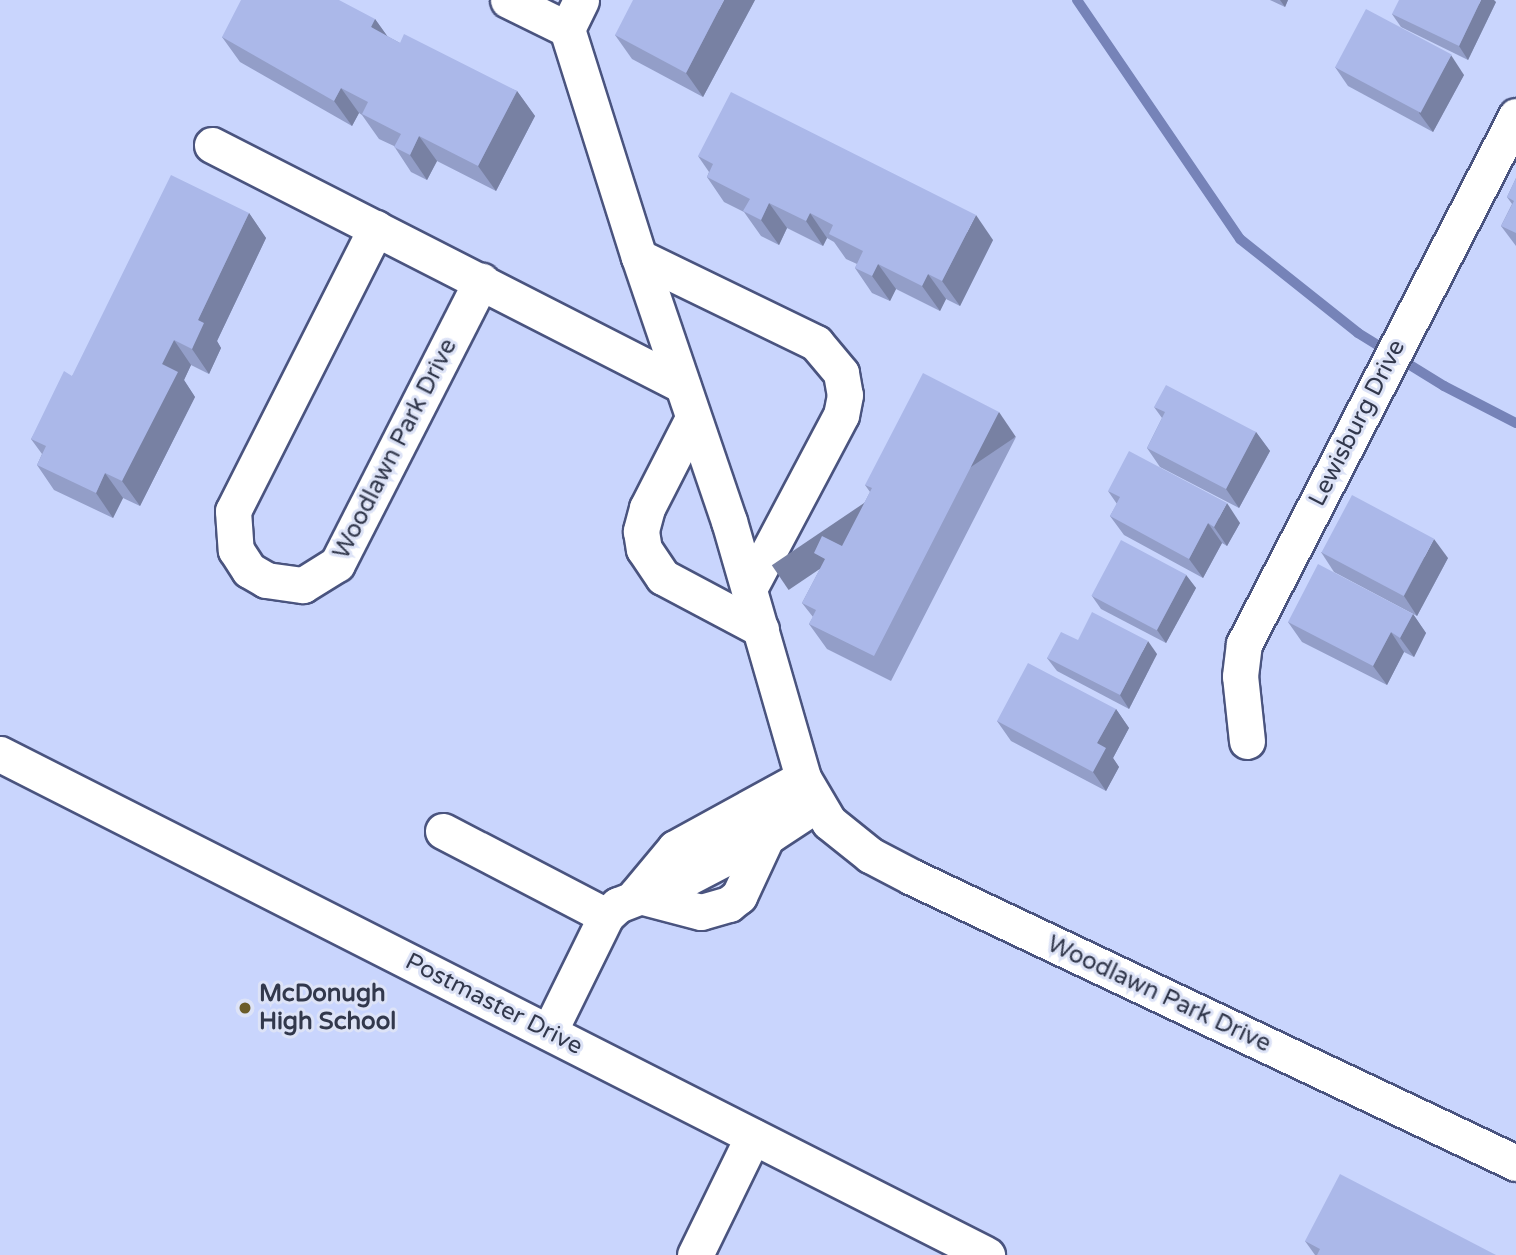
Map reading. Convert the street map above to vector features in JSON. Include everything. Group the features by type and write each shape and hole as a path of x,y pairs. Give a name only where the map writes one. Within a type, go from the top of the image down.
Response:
{"street":[{"name":"Woodlawn Park Drive","path":"508,0 574,14 639,257 750,587 810,791 844,837 895,868 1516,1163"},
{"name":"Lewisburg Drive","path":"1247,741 1240,676 1244,644 1516,116"},
{"path":"212,145 682,385"},
{"name":"Woodlawn Park Drive","path":"376,229 233,511 236,550 249,570 265,580 303,585 337,564 481,281"},
{"path":"639,257 816,343 841,373 845,396 841,415 750,587"},
{"path":"692,418 647,508 641,531 644,549 663,577 761,629"},
{"name":"Postmaster Drive","path":"0,754 987,1255"},
{"path":"636,895 685,878 767,836 810,791"},
{"path":"549,1032 606,916 636,895 676,848 810,791"},
{"path":"443,831 606,916"},
{"path":"695,1255 753,1136"}],"building":[{"path":"241,0 339,0 375,19 371,27 400,43 404,34 517,91 478,166 419,136 410,155 394,147 401,134 362,114 368,102 341,88 334,101 222,37"},
{"path":"633,0 724,0 686,73 615,35"},
{"path":"1399,0 1481,0 1459,46 1392,14"},
{"path":"1366,9 1452,55 1421,113 1335,67"},
{"path":"731,92 976,215 942,281 928,274 922,286 878,264 872,276 855,268 863,251 829,234 833,225 810,213 806,221 769,203 761,220 743,211 750,199 707,177 713,164 698,156"},
{"path":"171,175 249,213 198,320 204,323 192,349 174,340 162,364 178,372 122,481 105,473 96,493 37,465 46,446 31,439 64,371 72,376"},
{"path":"1516,178 1516,233 1501,226 1514,201 1507,197"},
{"path":"923,373 999,412 874,656 809,624 816,610 802,603 825,559 814,553 822,536 842,546 872,488 865,485"},
{"path":"1166,385 1256,432 1226,489 1147,448 1165,412 1154,407"},
{"path":"1129,451 1227,503 1214,527 1208,523 1189,559 1110,516 1120,497 1108,491"},
{"path":"1352,495 1434,539 1404,596 1321,552"},
{"path":"1121,540 1186,575 1157,630 1091,596"},
{"path":"1318,564 1413,614 1400,638 1391,632 1373,666 1288,622"},
{"path":"1092,612 1148,641 1120,695 1047,658 1061,632 1078,640"},
{"path":"1028,663 1116,709 1097,743 1106,748 1093,772 997,721"},
{"path":"1340,1174 1496,1255 1317,1255 1320,1249 1305,1241"}],"waterway":[{"path":"1077,0 1240,239 1358,333 1444,386 1516,423"}],"place":[{"name":"McDonugh High School","path":"245,1008"}]}
